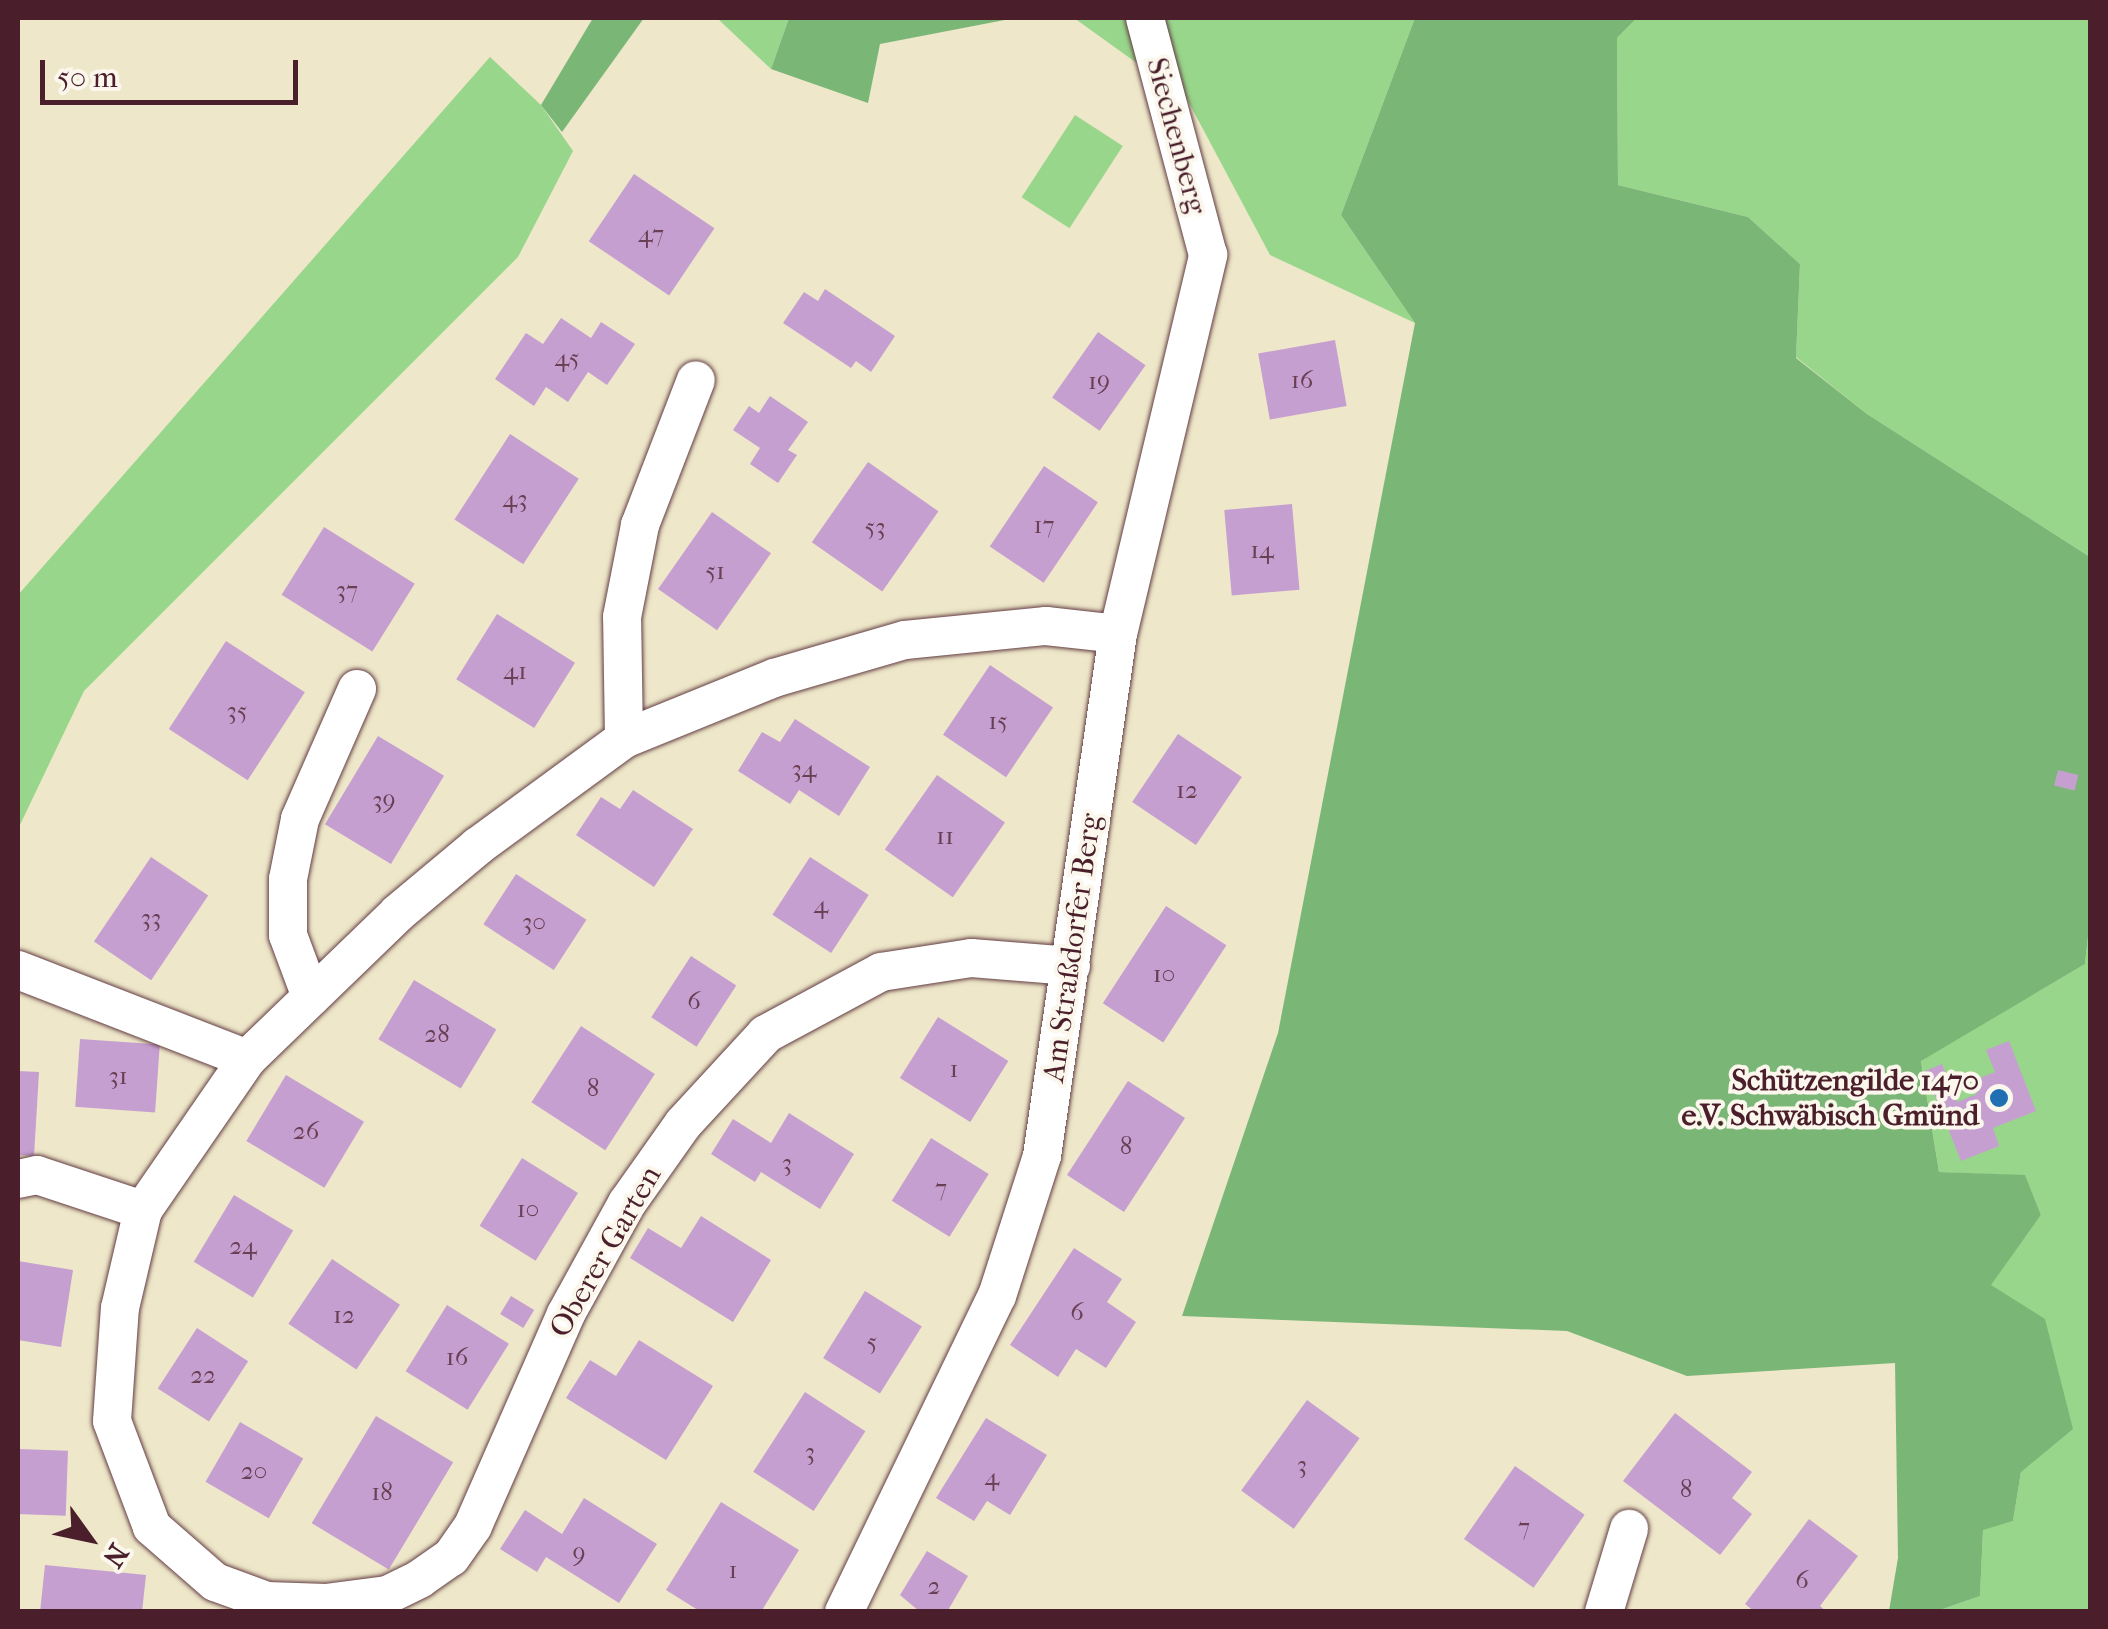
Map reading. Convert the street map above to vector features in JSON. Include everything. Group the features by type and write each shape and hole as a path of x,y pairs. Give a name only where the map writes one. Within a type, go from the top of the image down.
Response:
{"street":[{"name":"Siechenberg","path":"1144,18 1208,255"},
{"name":"Am Straßdorfer Berg","path":"844,1612 997,1296 1042,1156 1118,634 1208,255"},
{"path":"624,739 622,616 640,525 696,380"},
{"name":"Oberer Garten","path":"1071,966 971,958 881,972 766,1034 683,1124 626,1204 566,1314 473,1526 451,1557 387,1595 326,1603 206,1597 152,1527 112,1421 120,1308 143,1210 248,1059 398,913 478,846 624,739 774,678 906,640 1046,626 1118,634"},
{"path":"310,997 288,935 288,878 300,819 356,688"},
{"path":"18,970 248,1059"},
{"path":"18,1179 37,1175 143,1210"},
{"path":"1604,1612 1629,1530"}],"green space":[{"path":"593,18 644,18 562,132 541,105"},
{"path":"717,18 789,18 771,69"},
{"path":"789,18 1015,18 880,44 868,103 771,69"},
{"path":"1074,18 1415,18 1341,215 1415,323 1270,255 1187,99"},
{"path":"1415,18 1637,18 1617,38 1618,185 1748,217 1800,264 1796,358 1867,414 2090,557 2090,918 2085,964 1921,1061 1939,1172 2025,1175 2041,1215 1991,1285 2045,1319 2073,1429 2021,1472 2013,1521 1983,1530 1980,1596 1937,1611 1889,1611 1898,1558 1895,1363 1687,1376 1567,1331 1182,1316 1278,1033 1415,323 1341,215"},
{"path":"1637,18 2090,18 2090,557 1867,414 1796,357 1800,264 1748,217 1618,185 1617,38"},
{"path":"490,57 541,105 573,151 518,257 84,691 18,829 18,595"},
{"path":"1075,115 1123,146 1069,228 1022,197"},
{"path":"2090,918 2090,1611 1937,1611 1980,1596 1983,1529 2013,1521 2021,1472 1990,1285 2041,1215 2025,1176 1939,1172 1921,1060 2085,964"}],"building":[{"path":"634,174 714,228 669,295 589,241"},
{"path":"825,289 895,336 871,372 856,361 851,368 783,323 804,292 818,301"},
{"path":"561,318 591,338 601,322 635,344 607,385 588,372 568,402 546,387 534,406 495,379 526,333 543,344"},
{"path":"1098,332 1146,365 1100,431 1052,398"},
{"path":"1335,340 1347,406 1270,420 1258,354"},
{"path":"770,396 808,422 788,450 797,455 778,483 750,464 760,448 733,430 749,406 759,413"},
{"path":"510,434 579,479 523,564 454,520"},
{"path":"868,462 938,511 882,592 812,542"},
{"path":"1044,466 1098,502 1044,583 990,546"},
{"path":"1292,504 1299,590 1232,596 1224,510"},
{"path":"712,512 771,553 717,630 658,589"},
{"path":"324,527 415,584 372,652 282,595"},
{"path":"497,614 575,663 534,728 456,679"},
{"path":"226,641 305,692 248,780 169,729"},
{"path":"990,665 1053,707 1006,777 943,735"},
{"path":"795,719 870,767 839,816 799,790 790,804 738,771 762,732 780,742"},
{"path":"1178,734 1242,777 1196,845 1132,802"},
{"path":"378,736 444,776 391,864 325,824"},
{"path":"2058,770 2078,775 2075,791 2054,786"},
{"path":"937,775 1005,823 953,897 885,850"},
{"path":"633,790 693,829 654,887 576,835 601,797 620,809"},
{"path":"151,857 208,896 151,980 94,942"},
{"path":"810,857 869,895 831,953 772,915"},
{"path":"516,874 586,920 554,970 483,924"},
{"path":"1166,906 1226,945 1163,1042 1103,1003"},
{"path":"691,956 736,985 697,1047 651,1017"},
{"path":"414,980 496,1029 461,1089 378,1039"},
{"path":"938,1017 1008,1061 970,1122 900,1078"},
{"path":"581,1026 655,1074 605,1150 531,1102"},
{"path":"80,1039 160,1045 155,1112 75,1107"},
{"name":"Schützengilde 1470 e.V. Schwäbisch Gmünd","path":"2009,1041 2036,1111 1993,1128 1999,1146 1961,1161 1925,1071 1942,1064 1957,1102 1977,1094 1972,1081 1995,1072 1986,1050"},
{"path":"18,1071 39,1072 34,1156 18,1155"},
{"path":"286,1075 364,1122 324,1188 246,1141"},
{"path":"1128,1081 1185,1118 1124,1212 1067,1175"},
{"path":"789,1113 854,1154 820,1209 761,1172 755,1182 711,1154 733,1119 771,1143"},
{"path":"931,1138 989,1174 949,1237 892,1201"},
{"path":"522,1158 578,1193 536,1261 480,1226"},
{"path":"234,1195 293,1231 253,1297 194,1262"},
{"path":"701,1216 771,1260 733,1322 630,1258 648,1228 681,1248"},
{"path":"1074,1248 1122,1279 1107,1302 1136,1322 1106,1368 1076,1349 1058,1377 1010,1345"},
{"path":"332,1259 400,1305 356,1370 288,1324"},
{"path":"18,1261 73,1270 61,1347 18,1340"},
{"path":"865,1291 922,1327 880,1394 823,1358"},
{"path":"511,1296 534,1310 523,1328 500,1314"},
{"path":"447,1305 509,1344 468,1410 406,1371"},
{"path":"197,1328 248,1361 209,1422 158,1388"},
{"path":"639,1340 713,1386 666,1460 566,1398 590,1360 616,1376"},
{"path":"805,1392 865,1431 814,1511 753,1472"},
{"path":"1307,1400 1360,1438 1294,1529 1241,1491"},
{"path":"1675,1413 1752,1472 1732,1498 1752,1514 1720,1555 1623,1481"},
{"path":"376,1416 453,1462 389,1569 312,1523"},
{"path":"986,1418 1047,1455 1010,1515 987,1501 974,1521 936,1498"},
{"path":"240,1422 303,1458 269,1518 206,1482"},
{"path":"18,1449 68,1451 66,1516 18,1514"},
{"path":"1515,1466 1585,1515 1534,1588 1464,1539"},
{"path":"584,1498 657,1544 619,1603 546,1557 537,1572 500,1549 525,1510 562,1534"},
{"path":"721,1502 799,1550 761,1612 701,1612 666,1590"},
{"path":"1809,1519 1858,1556 1820,1606 1827,1612 1755,1612 1745,1604"},
{"path":"927,1551 968,1576 947,1612 920,1612 900,1595"},
{"path":"45,1565 146,1575 142,1612 40,1612"}],"place":[{"name":"Schützengilde 1470 e.V. Schwäbisch Gmünd","path":"1999,1098"}]}
